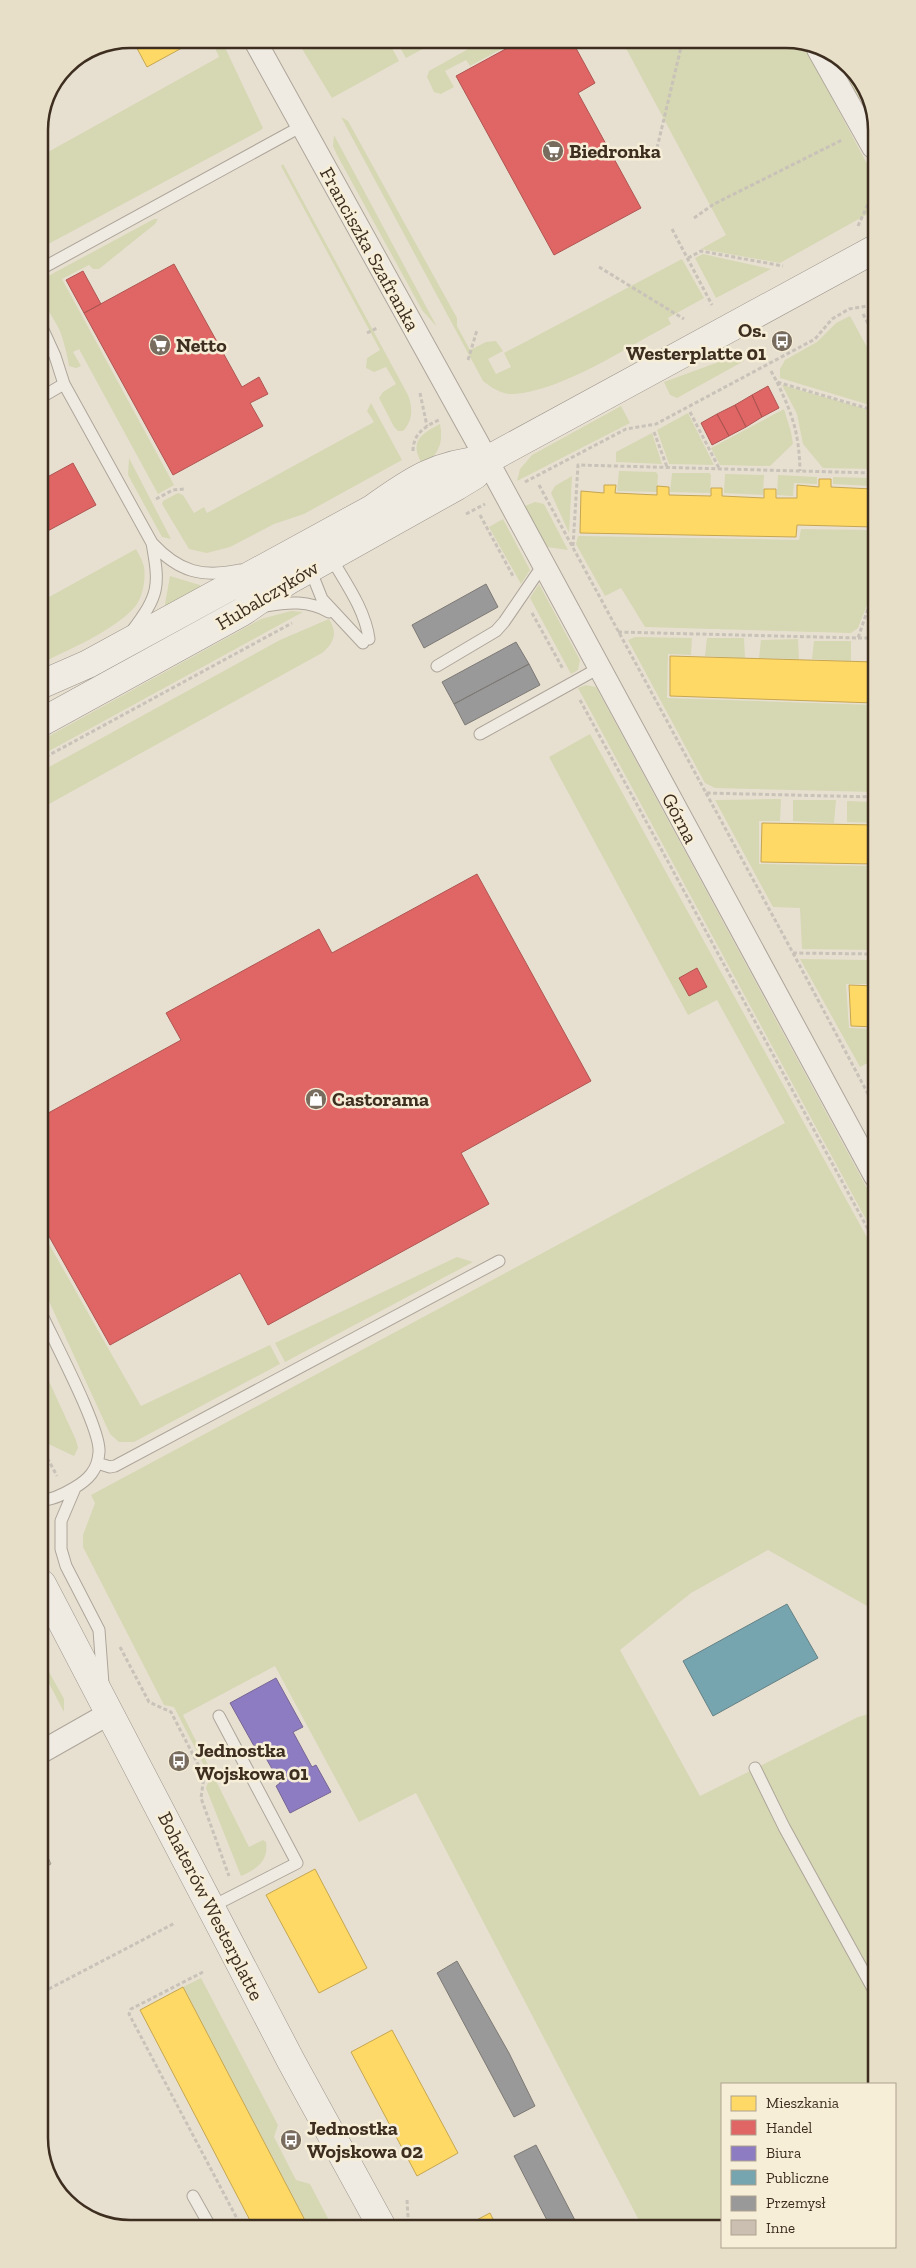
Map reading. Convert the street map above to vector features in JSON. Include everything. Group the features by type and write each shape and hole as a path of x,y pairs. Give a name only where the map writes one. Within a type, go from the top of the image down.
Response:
{"street":[{"name":"Franciszka Szafranka","path":"259,48 487,460"},
{"path":"822,56 867,138"},
{"name":"Hubalczyków","path":"48,719 242,612 317,556 372,509 397,491 440,468 458,462 487,460 868,253"},
{"name":"Górna","path":"487,460 868,1163"},
{"name":"Hubalczyków","path":"48,682 88,664 272,564 317,556"},
{"name":"Bohaterów Westerplatte","path":"48,1595 211,1908 378,2220"},
{"path":"48,1747 107,1708"}],"lane":[{"path":"48,265 302,126"},
{"path":"48,341 64,384 152,543 158,576 157,588 150,606 122,646"},
{"path":"48,393 64,384"},
{"path":"152,543 173,562 206,574 272,564"},
{"path":"317,556 360,609 367,624 366,641 340,618 318,594 317,556"},
{"path":"437,666 496,631 543,565"},
{"path":"242,612 294,602 319,606 340,618"},
{"path":"480,734 599,668"},
{"path":"97,1463 110,1467 115,1466 499,1261"},
{"path":"48,1328 97,1436 99,1446 97,1463 92,1475 75,1488 48,1499"},
{"path":"75,1488 61,1521 61,1549 66,1566 99,1630 107,1708"},
{"path":"211,1908 297,1863 219,1716"},
{"path":"755,1768 784,1827 868,1980"},
{"path":"193,2196 206,2220"}],"path":[{"path":"657,148 681,48"},
{"path":"694,218 714,204 867,138"},
{"path":"858,226 868,204"},
{"path":"672,229 712,305"},
{"path":"688,258 701,252 783,266"},
{"path":"599,267 684,320"},
{"path":"518,486 626,429 656,424 815,339 832,319 849,309 868,306"},
{"path":"862,314 868,324"},
{"path":"367,333 377,328"},
{"path":"468,360 477,330"},
{"path":"771,371 795,423 799,441 800,471"},
{"path":"777,382 868,409"},
{"path":"690,412 719,469"},
{"path":"414,458 413,442 417,435 439,419"},
{"path":"654,432 667,467"},
{"path":"573,547 578,464 868,473"},
{"path":"539,485 868,1094"},
{"path":"156,499 173,490 184,489"},
{"path":"480,516 868,1229"},
{"path":"858,638 868,609"},
{"path":"48,756 301,618"},
{"path":"618,632 868,638"},
{"path":"706,794 868,797"},
{"path":"793,953 868,954"},
{"path":"48,1460 60,1481"},
{"path":"149,1702 171,1712 204,1776 201,1798 229,1876"},
{"path":"48,1989 175,1923"},
{"path":"203,1972 131,2009 129,2014 238,2220"}],"green space":[{"path":"215,48 225,48 263,128 48,244 48,152 219,57"},
{"path":"301,48 392,48 399,61 332,98"},
{"path":"400,48 424,48 406,58"},
{"path":"470,48 503,48 470,66 466,60 445,71 454,87 441,94 434,92 427,77 429,71"},
{"path":"626,48 792,48 806,50 868,166 868,214 780,263 701,249 726,235"},
{"path":"839,67 848,75 860,93 862,97 857,100"},
{"path":"341,117 348,121 457,318 457,326 470,350 486,342 496,341 503,351 488,359 496,374 511,367 504,353 682,259 704,298 668,318 671,324 574,376 533,391 510,394 497,391 483,381"},
{"path":"334,135 437,327 422,310 337,155 333,146"},
{"path":"283,164 408,395 411,414 409,423 403,431 398,431 394,427 379,398 383,392 396,384 386,367 374,372 366,368 367,358 380,350 281,166"},
{"path":"154,219 158,219 155,224 99,269 93,269 89,265 62,279 174,485 158,494 79,349 73,352 81,366 76,368 69,366 60,331 48,310 48,277"},
{"path":"703,254 771,269 716,298 695,258"},
{"path":"850,316 868,349 868,404 780,378 780,369 785,360 817,342 836,323"},
{"path":"743,353 744,361 677,398 670,395 664,382"},
{"path":"782,385 868,410 868,469 823,468 803,444 797,414"},
{"path":"371,403 402,460 304,514 274,524 230,547 207,553 189,549 162,504 163,501 178,493 183,495 194,513 204,507 207,513 374,422 367,411"},
{"path":"621,406 630,423 517,481 520,469 532,455"},
{"path":"784,409 793,444 770,466 720,465 711,448"},
{"path":"688,413 714,465 669,464 657,430"},
{"path":"440,424 441,437 439,448 423,466 417,451 418,440"},
{"path":"652,433 662,464 616,462 616,452"},
{"path":"129,458 171,539 162,537 128,475"},
{"path":"619,471 656,472 658,475 657,492 617,491"},
{"path":"672,473 710,473 710,493 670,492"},
{"path":"725,474 764,475 763,495 724,493"},
{"path":"778,475 817,477 817,484 794,483 793,496 777,495"},
{"path":"572,476 569,533 551,493 555,486"},
{"path":"833,477 868,478 868,486 833,484"},
{"path":"535,502 544,504 568,550 547,547 525,506"},
{"path":"503,519 530,570 521,584 489,527"},
{"path":"801,529 868,530 868,602 858,628 851,633 645,627 621,588 605,596 576,544 578,536 799,540"},
{"path":"136,549 142,560 145,577 142,594 134,608 114,625 48,660 48,598"},
{"path":"170,576 200,585 201,587 166,607"},
{"path":"539,584 580,660 578,670 571,674 530,598"},
{"path":"291,611 303,612 48,752 48,737 261,619"},
{"path":"329,619 334,633 332,642 322,653 48,805 48,768 280,640"},
{"path":"635,637 692,638 691,655 668,654 667,698 868,705 868,792 715,788 705,783 628,640"},
{"path":"707,638 744,638 745,658 705,656"},
{"path":"798,639 799,659 759,658 761,640"},
{"path":"814,641 851,641 851,661 812,659"},
{"path":"586,685 596,687 868,1190 868,1223 578,688"},
{"path":"590,734 868,1239 868,1606 768,1550 691,1593 620,1650 700,1796 858,1717 868,1714 868,2083 721,2083 721,2220 639,2220 416,1793 359,1822 275,1666 183,1715 249,1847 263,1840 266,1842 263,1860 252,1871 241,1876 206,1788 210,1777 174,1707 164,1705 83,1547 83,1535 95,1503 91,1495 785,1123 717,1000 688,1015 549,757"},
{"path":"781,799 780,821 759,821 759,864 868,866 868,950 802,949 800,908 773,907 715,800"},
{"path":"793,800 836,800 834,823 793,821"},
{"path":"847,801 868,802 868,823 847,822"},
{"path":"800,959 868,960 868,984 846,984 849,1028 868,1029 868,1063 860,1067"},
{"path":"48,1242 141,1406 270,1345 280,1364 134,1442 119,1442 110,1434 48,1299"},
{"path":"457,1257 473,1262 285,1362 275,1343"},
{"path":"48,1379 76,1440 78,1448 74,1456 48,1444"},
{"path":"48,1670 64,1699 64,1712 48,1681"},
{"path":"201,1978 278,2125 274,2137 296,2180 310,2184 329,2220 305,2220 183,1987"}],"building: Mieszkania":[{"path":"137,48 182,48 147,67"},
{"path":"819,479 831,479 831,487 868,489 868,527 797,525 796,537 580,533 581,491 604,493 604,485 616,485 615,493 657,495 657,486 669,487 669,495 711,496 711,488 722,488 722,496 764,498 764,489 776,489 776,498 797,498 797,485 819,487"},
{"path":"670,656 868,662 868,703 670,696"},
{"path":"762,823 868,825 868,864 761,862"},
{"path":"849,985 868,986 868,1027 851,1026"},
{"path":"315,1869 367,1968 319,1993 266,1895"},
{"path":"183,1987 305,2220 250,2220 140,2010"},
{"path":"392,2030 458,2153 417,2176 351,2052"},
{"path":"490,2213 494,2220 476,2220"}],"building: Handel":[{"name":"Biedronka","path":"507,48 576,48 595,83 578,93 641,208 554,255 456,76"},
{"name":"Netto","path":"174,264 242,387 259,377 268,394 250,403 263,426 173,475 84,313"},
{"path":"83,271 101,304 84,313 66,280"},
{"path":"768,386 779,408 762,417 752,395"},
{"path":"752,395 762,417 746,427 735,405"},
{"path":"735,405 746,427 729,436 717,414"},
{"path":"717,414 729,436 712,445 701,423"},
{"path":"73,463 96,505 48,531 48,477"},
{"name":"Castorama","path":"477,874 591,1081 461,1153 489,1204 268,1325 240,1273 110,1345 48,1234 48,1113 181,1040 166,1013 319,929 332,953"},
{"path":"697,968 707,987 689,996 679,978"}],"building: Biura":[{"path":"276,1678 303,1727 293,1732 312,1767 316,1765 331,1792 290,1813 276,1786 280,1783 258,1744 254,1746 230,1703"}],"building: Publiczne":[{"path":"787,1604 818,1658 713,1716 683,1661"}],"building: Przemysł":[{"path":"486,584 498,607 424,648 412,625"},
{"path":"516,642 529,664 454,704 442,682"},
{"path":"529,664 540,685 465,725 454,704"},
{"path":"457,1961 509,2053 535,2106 514,2117 437,1973"},
{"path":"536,2145 575,2220 547,2220 514,2156"}],"place":[{"name":"Biedronka","path":"553,151"},
{"name":"Os. Westerplatte 01","path":"782,341"},
{"name":"Netto","path":"160,345"},
{"name":"Castorama","path":"316,1099"},
{"name":"Jednostka Wojskowa 01","path":"179,1761"},
{"name":"Jednostka Wojskowa 02","path":"291,2140"}]}
